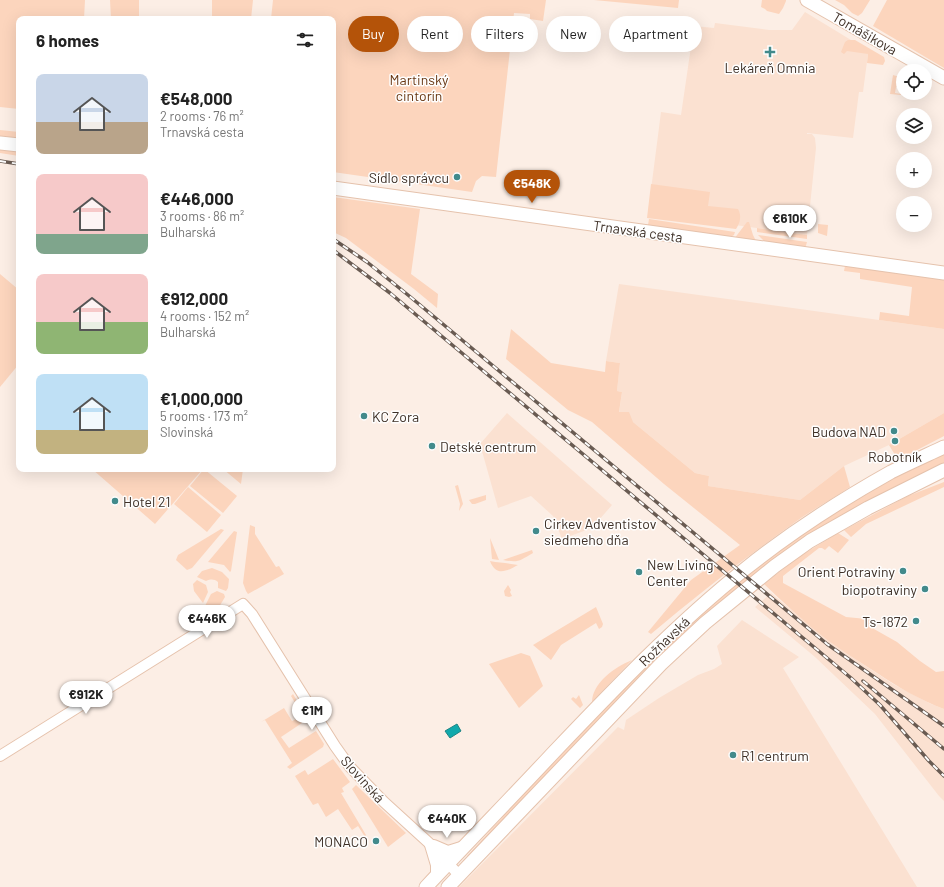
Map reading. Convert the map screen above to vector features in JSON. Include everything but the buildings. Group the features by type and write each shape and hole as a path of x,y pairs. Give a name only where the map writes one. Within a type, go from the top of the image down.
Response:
{"main road":[{"name":"Tomášikova","path":"807,0 944,78"},
{"path":"0,143 16,145"},
{"name":"Trnavská cesta","path":"336,188 944,273"},
{"name":"Rožňavská","path":"426,887 654,649 703,604 766,554 824,514 893,472 944,447"},
{"name":"Rožňavská","path":"448,887 661,664 705,623 810,541 868,508 944,470"}],"street":[{"name":"Slovinská","path":"0,756 243,604 252,614 335,746 350,767 384,802 429,843 459,875"},
{"name":"Slovinská","path":"429,843 448,851 464,846"},
{"path":"429,843 436,865 436,877"}],"shaded area":[{"path":"805,12 851,40 868,54 863,92 859,92 853,138 807,133 812,134 815,138 816,148 807,235 648,213 661,112 681,115 690,52 702,52 702,27 714,28 715,23 769,30 792,30"},
{"path":"619,284 944,329 944,413 889,445 844,466 800,500 708,486 709,476 695,473 633,422 619,413 622,392 617,391 620,363 606,361"},
{"path":"507,413 612,505 592,528 562,539 553,516 531,496 498,508 480,444"},
{"path":"771,593 825,638 852,657 893,684 931,704 944,709 944,801 875,714 815,657 755,607"},
{"name":"R1 centrum","path":"742,620 799,657 783,668 917,887 459,887 618,727 624,730 626,720 698,675 714,669 722,664 717,646"}],"green space":[{"path":"0,0 85,0 84,16 16,16 16,109 0,107"},
{"path":"110,0 139,0 139,16 111,16"},
{"path":"212,0 253,0 251,16 212,16"},
{"name":"Martinský cintorín","path":"273,0 546,0 543,21 538,20 538,16 530,16 530,14 514,13 514,16 471,16 471,52 510,52 496,177 482,176 476,181 472,192 336,172 336,16 271,16"},
{"path":"594,0 679,0 678,8"},
{"path":"762,0 786,1 779,14 767,11 761,7"},
{"path":"835,0 870,0 862,13 858,16"},
{"path":"887,0 944,0 944,68 873,26"},
{"path":"848,40 855,40 884,57 885,61 883,65 867,63 868,54 847,51 844,54 841,52 845,42"},
{"path":"893,75 896,76 896,95 890,94"},
{"path":"0,130 16,132 16,138 0,136"},
{"path":"0,147 16,150 16,156 0,153"},
{"path":"651,184 710,192 708,206 738,209 740,217 739,224 736,229 647,218"},
{"path":"336,197 420,209 411,274 438,294 437,308 414,289 346,238 336,233"},
{"path":"649,219 735,232 734,235 729,238 654,228 648,225"},
{"path":"747,222 749,222 757,243 734,239"},
{"path":"818,224 828,225 827,236 818,233"},
{"path":"757,228 807,235 807,239 757,232"},
{"path":"758,235 807,242 805,249 766,243"},
{"path":"845,266 944,280 944,329 879,320 880,312 909,316 912,287 860,279 860,273 844,271"},
{"path":"0,274 16,287 16,368 0,387"},
{"path":"511,329 551,363 605,372 606,361 620,363 617,391 622,392 619,412 629,412 633,422 695,473 709,476 708,486 800,500 844,466 850,487 801,518 762,546 651,634 648,632 691,580 740,545 664,484 592,422 568,410 506,359"},
{"path":"944,413 944,436 898,460 889,445"},
{"path":"944,450 944,466 762,572 470,859 467,856 501,819 523,792 668,641 761,562 865,493"},
{"path":"95,472 200,472 155,524"},
{"path":"202,472 208,472 237,496 223,513 190,486"},
{"path":"227,472 243,472 241,484"},
{"path":"944,482 944,487 866,524 851,537 844,530 908,496"},
{"path":"458,485 463,504 459,511 460,504 455,486"},
{"path":"188,487 221,515 207,532 174,504"},
{"path":"486,495 486,500 475,504 472,504 469,500"},
{"path":"250,525 255,527 255,534 276,567 279,566 284,574 248,594 243,583"},
{"path":"221,529 224,530 192,568 187,570 176,560 178,555"},
{"path":"234,531 237,532 230,572 224,565 208,562"},
{"path":"838,533 849,540 838,553 829,546 825,550 819,548 783,576 783,583 846,617 877,620 874,629 897,642 936,672 944,671 944,709 926,702 901,688 838,648 810,626 764,584 797,558"},
{"path":"490,538 499,560 492,559"},
{"path":"532,550 533,553 519,561 503,560"},
{"path":"490,561 518,565 506,571 499,571 492,566"},
{"path":"212,568 222,572 229,579 228,588 226,591 218,588 218,582 215,580 206,581 197,577 202,571"},
{"path":"197,580 206,585 208,592 203,603 194,591 193,584"},
{"path":"508,585 512,596 509,597 505,596 504,591"},
{"path":"217,591 224,594 225,597 216,612 213,613 205,606 211,594"},
{"path":"596,607 603,624 602,627 599,629 596,623 561,645 551,660 533,645"},
{"path":"521,653 530,656 543,686 519,708 489,664"},
{"path":"632,660 592,702 593,695 600,682 612,671"},
{"path":"293,694 308,719 281,737 289,748 316,731 324,744 323,747 290,769 287,767 292,763 265,720 261,722 284,708 292,721 303,716 291,696"},
{"path":"579,695 583,705 580,708 571,699 573,697 576,699"},
{"path":"333,759 350,782 342,788 344,792 341,793 366,835 365,837 358,826 352,830 338,809 326,817 318,803 313,805 295,776 305,770 308,775"},
{"path":"356,785 406,833 388,847 352,789"}],"water":[{"path":"457,724 461,731 450,738 445,731"}],"railway":[{"path":"0,161 16,164"},
{"path":"336,241 367,262 408,295 827,644 944,726"},
{"path":"336,252 390,293 851,678 880,705 944,776"},
{"path":"863,681 944,749"}],"place":[{"name":"Lekáreň Omnia","path":"770,52"},
{"name":"Sídlo správcu","path":"457,177"},
{"name":"KC Zora","path":"364,416"},
{"name":"Budova NAD","path":"894,431"},
{"name":"Robotník","path":"895,441"},
{"name":"Detské centrum","path":"432,446"},
{"name":"Hotel 21","path":"115,501"},
{"name":"Cirkev Adventistov siedmeho dňa","path":"536,531"},
{"name":"Orient Potraviny","path":"903,571"},
{"name":"New Living Center","path":"639,572"},
{"name":"biopotraviny","path":"925,589"},
{"name":"Ts-1872","path":"916,621"},
{"name":"R1 centrum","path":"733,755"},
{"name":"MONACO","path":"376,841"}]}
